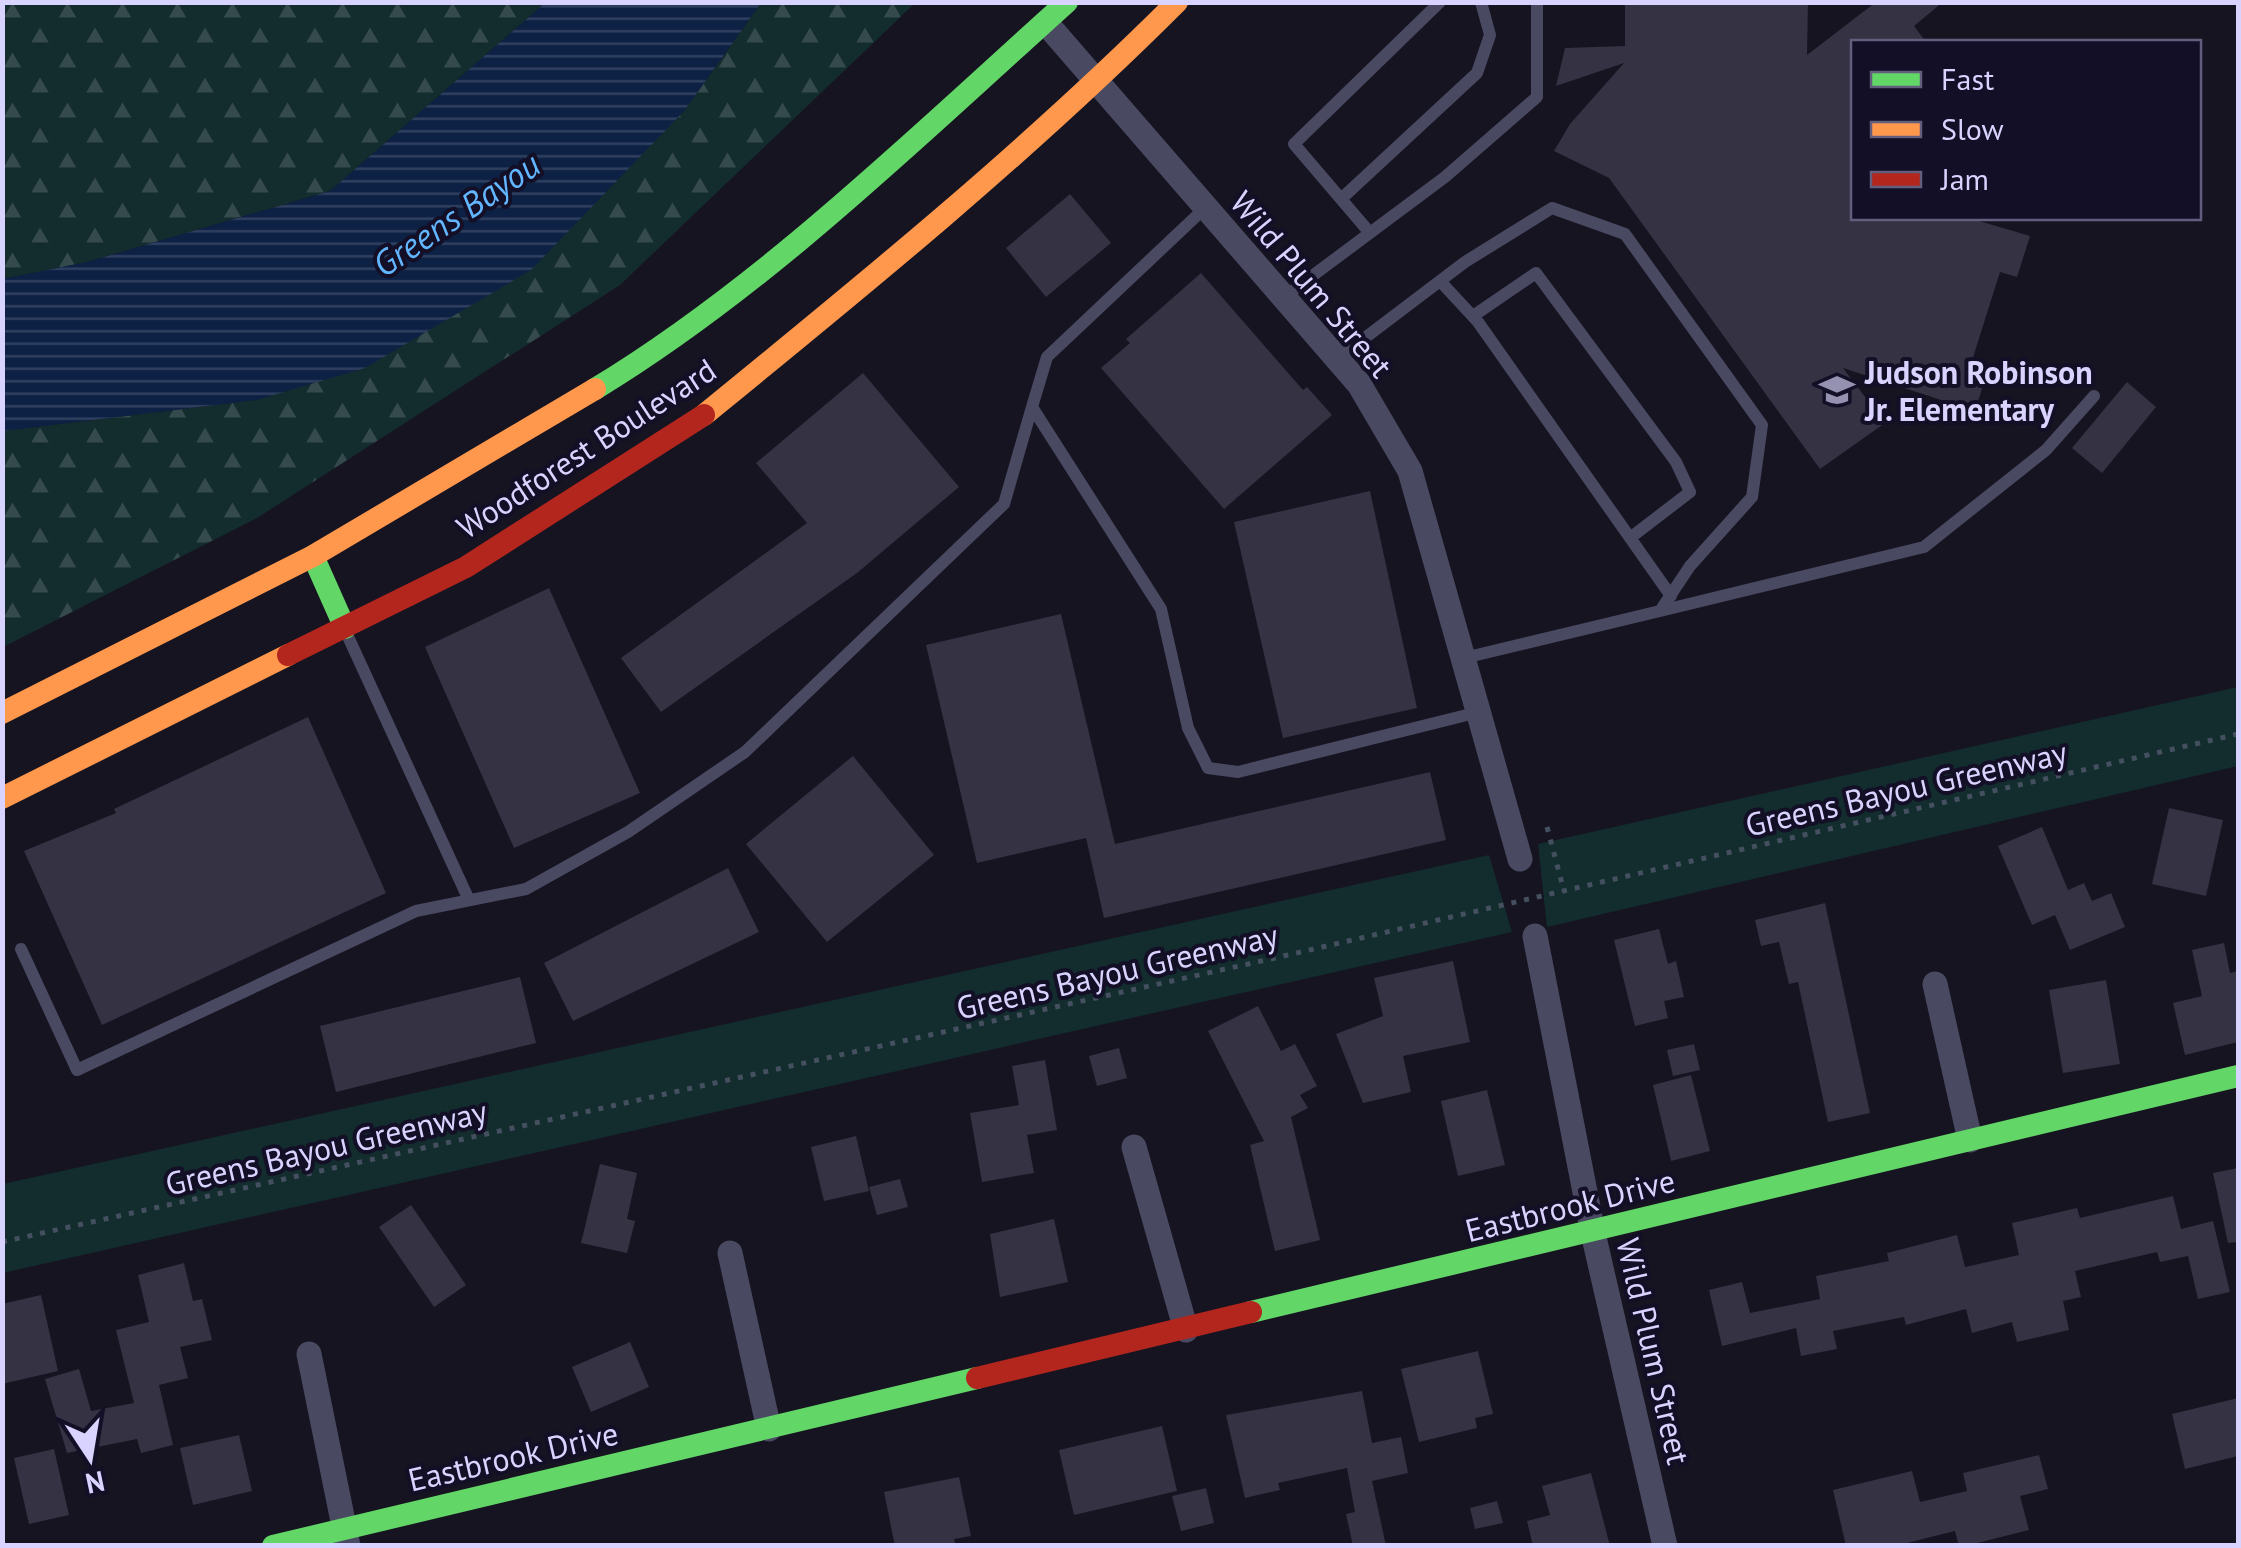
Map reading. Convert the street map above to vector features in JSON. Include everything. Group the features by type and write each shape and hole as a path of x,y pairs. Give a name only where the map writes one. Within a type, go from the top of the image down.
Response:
{"main road":[{"name":"Woodforest Boulevard","path":"2,714 313,556 431,490 658,351 874,176 1067,2"},
{"name":"Woodforest Boulevard","path":"2,798 466,566 699,419 920,238 1097,82 1177,2"},
{"path":"313,556 345,628"},
{"name":"Eastbrook Drive","path":"272,1546 346,1538 769,1429 2238,1076"}],"street":[{"name":"Wild Plum Street","path":"1046,23 1360,384 1410,471 1520,859"},
{"name":"Wild Plum Street","path":"1535,936 1593,1234 1666,1546"},
{"path":"1934,984 1970,1140"},
{"path":"1134,1147 1186,1330"},
{"path":"730,1253 769,1429"},
{"path":"309,1354 346,1538"}],"lane":[{"path":"1370,233 1294,144 1440,2"},
{"path":"1340,200 1477,73 1490,35 1481,2"},
{"path":"1284,297 1445,177 1537,97 1537,2"},
{"path":"21,949 77,1070 416,911 526,889 628,832 745,752 1004,504 1048,358 1206,207"},
{"path":"1338,359 1440,282 1552,208 1624,234 1762,426 1752,497 1690,566 1660,611"},
{"path":"1473,316 1536,273 1676,462 1690,492 1630,538"},
{"path":"1440,282 1473,316 1671,596"},
{"path":"1464,658 1924,547 2046,450 2094,396"},
{"path":"1032,406 1161,609 1188,728 1208,768 1238,772 1480,712"},
{"path":"345,628 469,900"}],"path":[{"name":"Greens Bayou Greenway","path":"2,1242 1564,891 2238,734"},
{"path":"1547,827 1564,891"},
{"path":"1520,859 1535,936"}],"green space":[{"path":"3,3 545,3 330,191 87,262 3,279"},
{"path":"761,3 915,3 620,285 257,518 3,647 3,431 257,400 684,111"},
{"path":"2238,687 2238,766 1547,927 1538,844"},
{"path":"1489,855 1512,932 3,1273 3,1184"}],"water":[{"name":"Greens Bayou","path":"545,3 761,3 684,111 531,270 365,368 257,400 3,431 3,279 87,262 330,191"}],"building":[{"path":"1625,2 1808,2 1807,55 1876,2 1943,2 1914,26 1924,40 1851,40 1851,220 1976,220 2030,236 2017,277 2000,272 1970,367 1987,373 1975,411 1843,368 1885,423 1820,469 1609,178 1554,151 1570,124 1624,63 1556,86 1565,48 1625,46"},
{"path":"1070,194 1111,243 1046,297 1006,248"},
{"path":"1201,273 1303,390 1307,387 1332,415 1224,509 1101,368 1130,343 1126,339"},
{"path":"863,373 959,487 857,573 661,712 621,658 807,523 756,463"},
{"path":"2127,382 2156,407 2102,473 2072,448"},
{"path":"1370,491 1417,708 1283,738 1234,522"},
{"path":"549,588 640,793 514,848 425,647"},
{"path":"1061,614 1115,844 1430,772 1446,840 1104,918 1086,838 977,863 926,645"},
{"path":"308,717 386,893 102,1025 24,851 116,813 114,809"},
{"path":"853,756 934,855 827,942 746,844"},
{"path":"2169,808 2223,820 2206,896 2152,884"},
{"path":"2042,827 2068,890 2084,883 2092,901 2111,893 2125,927 2070,950 2055,915 2032,925 1998,846"},
{"path":"728,868 759,932 573,1021 544,963"},
{"path":"1825,903 1870,1113 1828,1122 1798,982 1789,984 1779,942 1761,946 1755,920"},
{"path":"1659,929 1668,964 1676,961 1684,997 1664,1001 1668,1018 1635,1026 1614,940"},
{"path":"2224,943 2230,973 2238,971 2238,1042 2185,1055 2173,1003 2202,996 2192,950"},
{"path":"1453,961 1470,1042 1403,1056 1411,1092 1363,1103 1336,1034 1383,1016 1374,978"},
{"path":"520,977 536,1043 336,1092 320,1026"},
{"path":"2106,980 2120,1064 2063,1073 2049,990"},
{"path":"1258,1006 1281,1051 1295,1044 1317,1086 1300,1095 1308,1108 1291,1117 1320,1240 1275,1251 1250,1145 1264,1141 1208,1031"},
{"path":"1694,1044 1700,1070 1673,1076 1667,1050"},
{"path":"1119,1048 1127,1078 1097,1086 1089,1056"},
{"path":"1045,1060 1057,1130 1027,1135 1034,1173 982,1182 970,1113 1019,1105 1012,1066"},
{"path":"1691,1075 1710,1151 1671,1161 1653,1085"},
{"path":"1487,1090 1505,1165 1458,1176 1441,1101"},
{"path":"856,1136 869,1191 824,1201 811,1147"},
{"path":"600,1164 637,1173 627,1219 635,1221 627,1253 581,1243"},
{"path":"2238,1168 2238,1242 2228,1243 2213,1173"},
{"path":"900,1179 908,1207 877,1215 869,1187"},
{"path":"2173,1196 2181,1229 2213,1221 2230,1292 2198,1299 2188,1256 2160,1262 2157,1252 2075,1271 2081,1297 2063,1301 2069,1330 2017,1342 2012,1322 1972,1333 1966,1309 1906,1325 1904,1317 1833,1331 1837,1349 1801,1356 1796,1328 1722,1346 1709,1290 1742,1282 1750,1313 1820,1299 1816,1276 1889,1261 1887,1253 1957,1235 1965,1267 2019,1255 2012,1223 2077,1208 2080,1218"},
{"path":"411,1205 466,1285 434,1307 379,1227"},
{"path":"1054,1219 1068,1282 1000,1297 990,1234"},
{"path":"184,1263 193,1301 202,1299 212,1340 180,1347 188,1378 159,1385 173,1445 141,1453 137,1439 67,1453 45,1379 79,1369 91,1411 134,1403 116,1330 149,1322 138,1275"},
{"path":"41,1295 58,1371 2,1384 2,1304"},
{"path":"630,1342 649,1387 591,1412 572,1367"},
{"path":"1478,1351 1493,1414 1475,1418 1477,1428 1419,1442 1401,1369"},
{"path":"1362,1391 1372,1443 1401,1437 1408,1473 1372,1481 1386,1546 1353,1546 1346,1514 1355,1512 1347,1468 1278,1483 1280,1490 1245,1498 1226,1415"},
{"path":"2238,1398 2238,1456 2185,1469 2172,1414"},
{"path":"1162,1426 1177,1491 1074,1515 1059,1450"},
{"path":"239,1435 252,1491 193,1505 180,1448"},
{"path":"54,1449 69,1515 29,1524 14,1458"},
{"path":"2039,1455 2048,1489 2020,1496 2029,1530 1965,1546 1959,1546 1955,1531 1895,1546 1846,1546 1833,1490 1912,1471 1920,1502 1967,1491 1963,1473"},
{"path":"1591,1473 1610,1546 1533,1546 1527,1521 1550,1515 1542,1486"},
{"path":"959,1477 971,1536 954,1539 956,1546 895,1546 884,1492"},
{"path":"1206,1488 1214,1523 1181,1531 1172,1496"},
{"path":"1497,1501 1503,1523 1475,1529 1470,1508"}],"traffic: fast":[{"path":"595,389 720,304 780,256 1067,2"},
{"path":"313,556 345,628"},
{"path":"1251,1312 2238,1076"},
{"path":"273,1546 977,1378"}],"traffic: slow":[{"path":"704,415 1005,163 1177,2"},
{"path":"2,713 313,556 595,389"},
{"path":"2,798 288,655"}],"traffic: jam":[{"path":"288,655 466,567 704,415"},
{"path":"977,1378 1251,1312"}],"place":[{"name":"Judson Robinson Jr. Elementary","path":"1837,390"}]}
